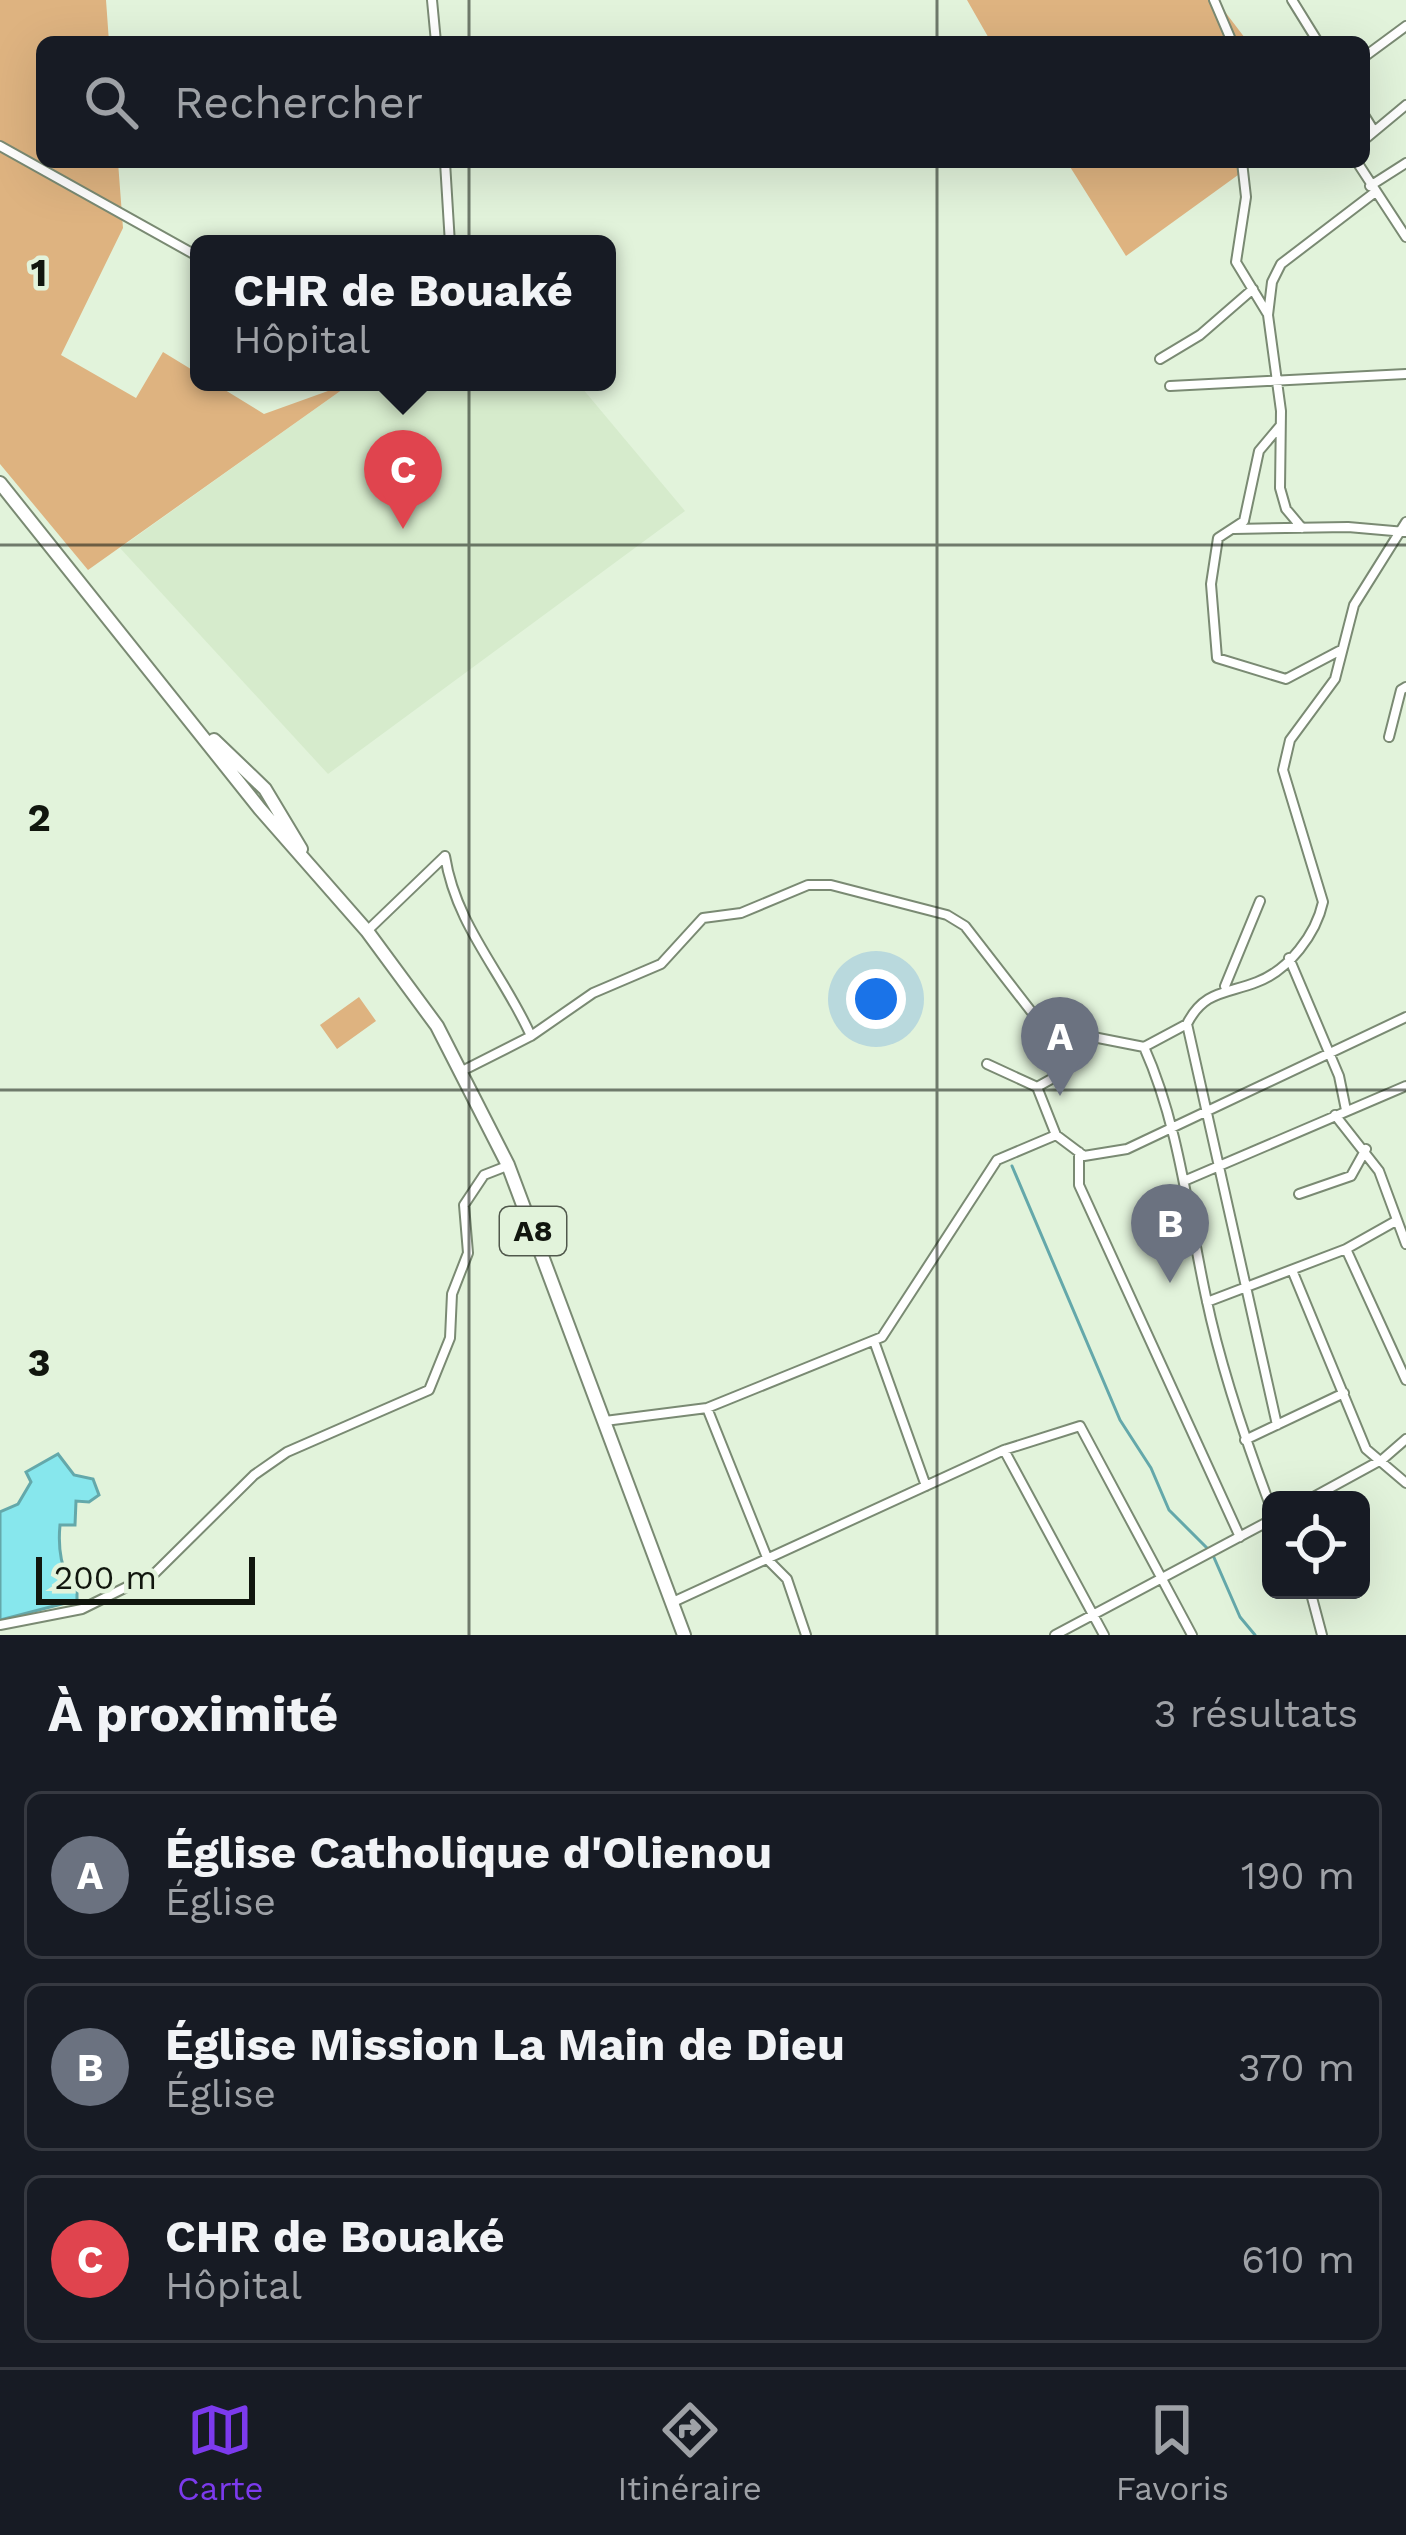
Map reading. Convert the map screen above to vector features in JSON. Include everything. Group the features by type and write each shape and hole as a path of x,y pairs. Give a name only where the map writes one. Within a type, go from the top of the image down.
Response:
{"main road":[{"name":"A8","path":"0,483 367,931 416,995 462,1071 508,1165 684,1635"}],"street":[{"path":"432,0 435,36"},
{"path":"1214,0 1229,36"},
{"path":"1292,0 1314,36"},
{"path":"1370,53 1406,26"},
{"path":"1370,135 1406,105"},
{"path":"1370,125 1374,131"},
{"path":"0,146 36,166"},
{"path":"1302,528 1286,509 1280,488 1278,380 1268,314 1272,282 1281,264 1406,163"},
{"path":"40,168 190,251"},
{"path":"445,168 449,235"},
{"path":"1244,168 1246,196 1236,262 1268,314"},
{"path":"1360,168 1406,237"},
{"path":"1160,359 1200,335 1253,289"},
{"path":"1169,386 1406,374"},
{"path":"1280,426 1259,451 1244,520 1218,538 1211,584 1220,662 1248,664 1286,680 1340,650"},
{"path":"1232,529 1405,529"},
{"path":"462,1071 531,1036 593,993 662,964 703,918 741,913 808,885 831,885 947,914 964,926 1046,1035 1062,1044 1109,1036 1144,1047 1186,1024 1194,1009 1225,986 1260,981 1311,935 1323,902 1283,770 1290,740 1335,679 1354,605 1405,529"},
{"path":"1389,737 1400,690 1406,687"},
{"path":"367,931 445,856 451,892 467,927 531,1036"},
{"path":"1225,986 1260,901"},
{"path":"1289,958 1346,1110"},
{"path":"987,1064 1037,1087 1056,1135 1078,1152 1097,1156 1127,1149 1406,1017"},
{"path":"1186,1024 1277,1425"},
{"path":"1037,1087 1055,1077 1062,1044"},
{"path":"1144,1047 1184,1181 1207,1301 1245,1440 1264,1491"},
{"path":"1184,1181 1406,1086"},
{"path":"1336,1114 1366,1149 1406,1244"},
{"path":"605,1421 707,1408 874,1341 892,1325 997,1160 1056,1135"},
{"path":"1299,1194 1351,1176 1366,1149"},
{"path":"1078,1152 1079,1185 1240,1537"},
{"path":"0,1625 82,1609 155,1573 254,1475 287,1452 429,1390 450,1339 452,1294 468,1253 464,1205 484,1175 508,1165"},
{"path":"1207,1301 1346,1249 1394,1222"},
{"path":"1346,1249 1406,1380"},
{"path":"1292,1270 1366,1449 1406,1483"},
{"path":"874,1341 926,1486"},
{"path":"1245,1440 1344,1393"},
{"path":"707,1408 768,1560 787,1579 806,1635"},
{"path":"671,1602 1004,1450 1082,1427 1098,1467 1192,1635"},
{"path":"1324,1491 1383,1459 1406,1439"},
{"path":"1004,1450 1104,1635"},
{"path":"1055,1635 1262,1525"},
{"path":"1312,1599 1322,1635"}],"shaded area":[{"path":"0,0 106,0 109,36 36,36 36,168 118,168 123,228 61,355 136,398 163,352 190,368 190,391 227,391 264,414 340,391 88,570 0,464"},
{"path":"967,0 1216,0 1243,36 988,36"},
{"path":"1071,168 1248,168 1126,256"},
{"path":"340,391 585,391 685,511 328,774 120,548"},
{"path":"359,997 376,1021 337,1049 320,1025"}],"water":[{"path":"58,1454 74,1475 93,1479 99,1495 89,1502 76,1501 75,1525 60,1525 61,1559 77,1587 77,1600 0,1620 0,1512 18,1504 31,1482 26,1472"}],"waterway":[{"path":"1012,1166 1120,1420 1151,1468 1169,1510 1212,1553 1240,1617 1255,1635"}],"place":[{"name":"CHR de Bouaké","path":"403,529"},
{"name":"Église Catholique d'Olienou","path":"1060,1096"},
{"name":"Église Mission La Main de Dieu","path":"1170,1283"}]}
